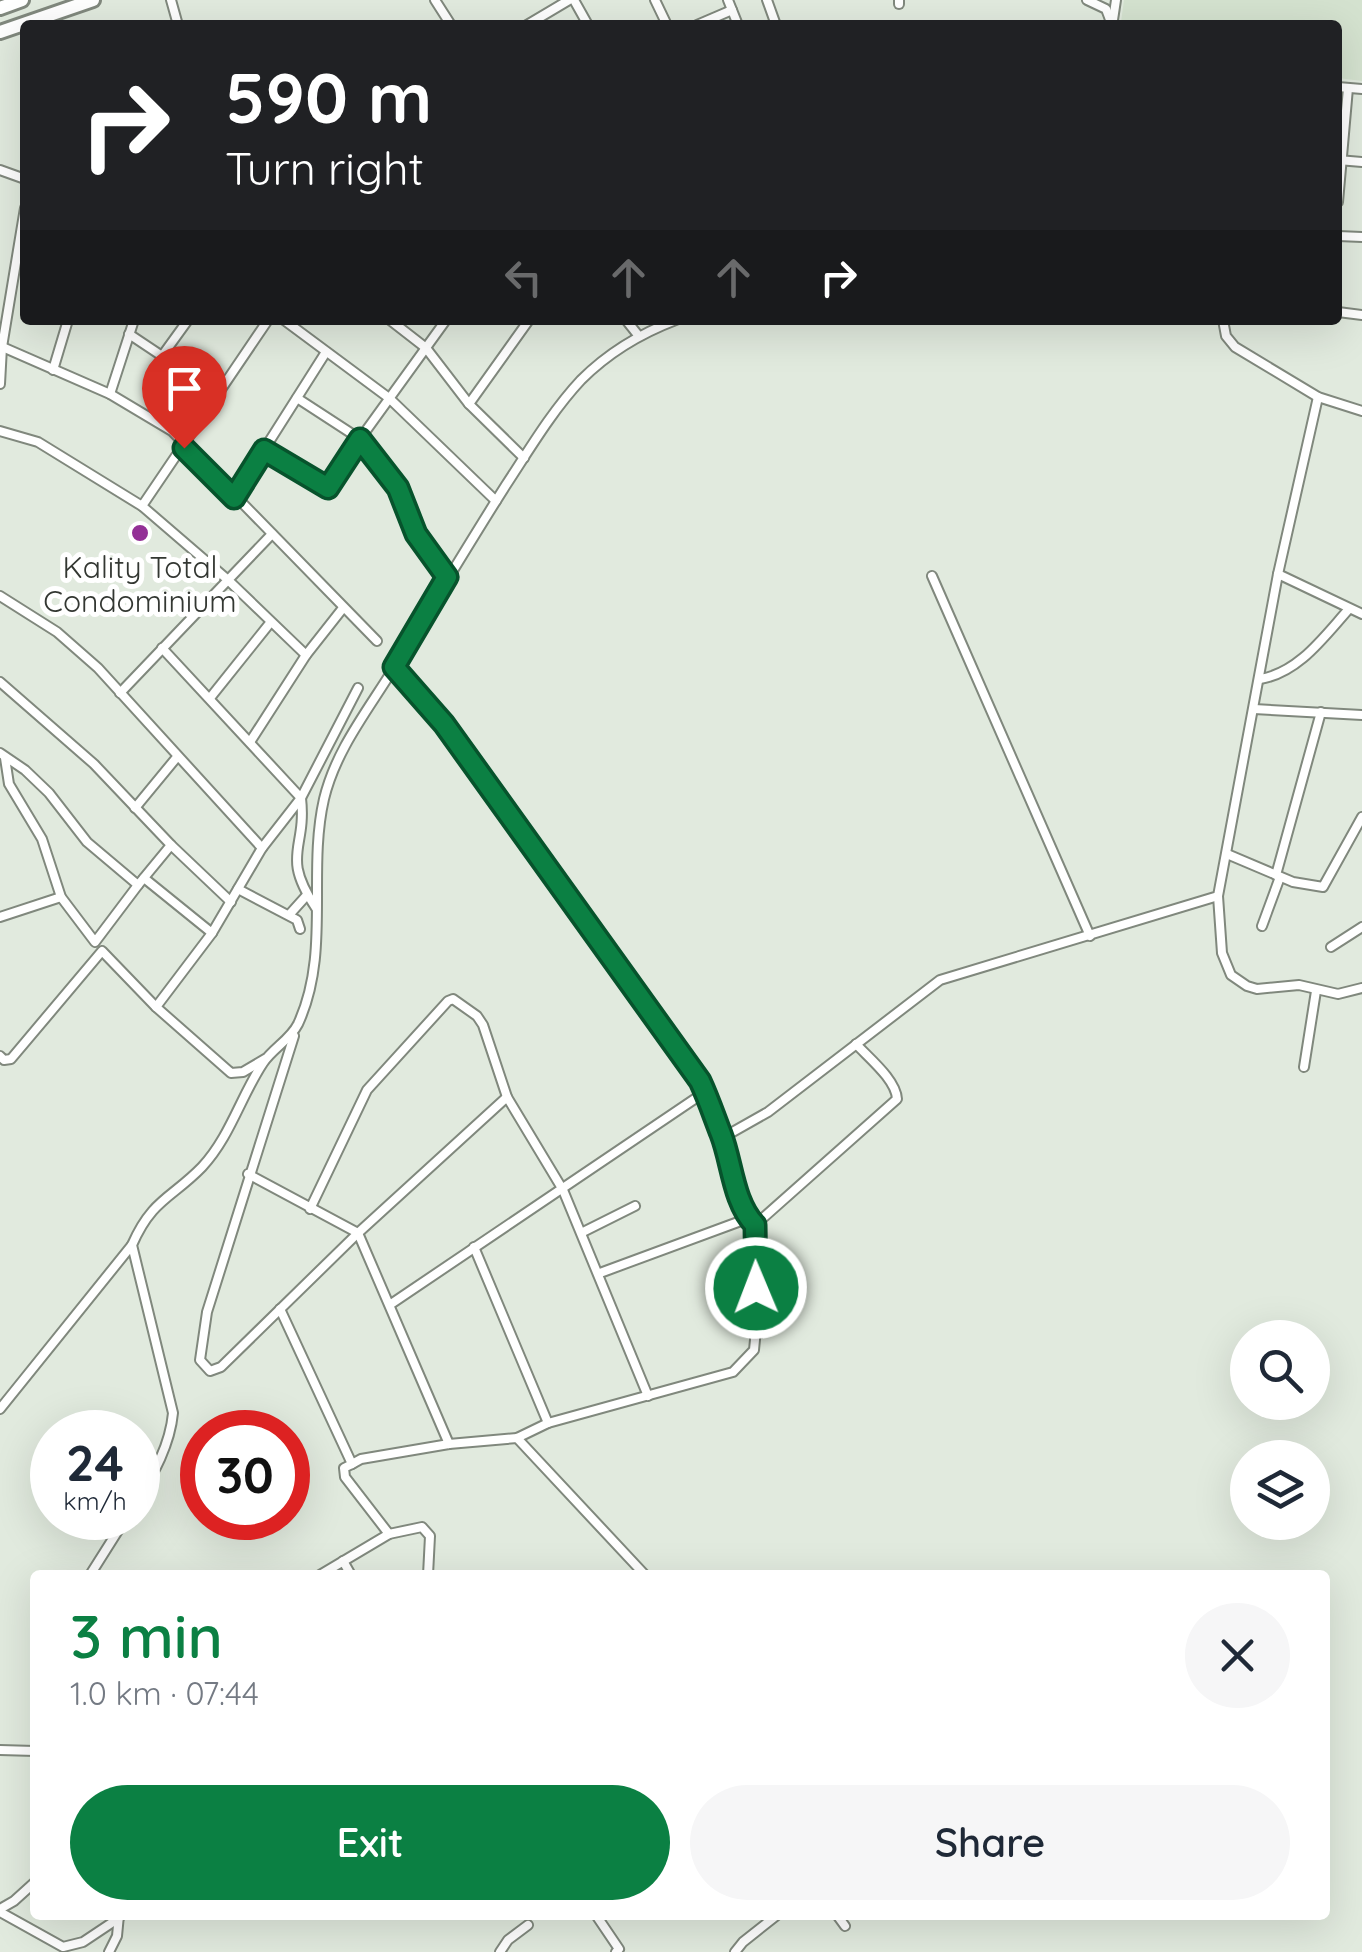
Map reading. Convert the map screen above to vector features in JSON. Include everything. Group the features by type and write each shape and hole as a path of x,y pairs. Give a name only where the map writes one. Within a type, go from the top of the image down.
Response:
{"main road":[{"path":"0,8 22,0"},
{"path":"35,20 93,0"}],"street":[{"path":"537,20 571,0"},
{"path":"728,0 736,20"},
{"path":"1087,0 1106,10 1111,20"},
{"path":"709,20 732,10"},
{"path":"1342,87 1362,89"},
{"path":"1342,136 1348,88"},
{"path":"0,384 1,346 20,258"},
{"path":"53,370 66,325"},
{"path":"110,394 133,325"},
{"path":"162,356 184,325"},
{"path":"142,506 265,325"},
{"path":"291,325 390,398 496,502"},
{"path":"396,325 426,348 469,404 524,458"},
{"path":"264,450 328,488 442,325"},
{"path":"469,404 525,325"},
{"path":"630,325 638,335"},
{"path":"507,1097 358,1232 221,1367 210,1371 202,1366 201,1334 206,1312 313,974 318,911 316,852 325,796 336,764 447,577 573,389 603,359 638,335 663,325"},
{"path":"1224,325 1226,336 1235,347 1318,397 1362,411"},
{"path":"130,334 218,395"},
{"path":"1,346 110,394 172,431 184,448 377,641"},
{"path":"234,498 326,352"},
{"path":"1318,397 1278,574 1218,896 1222,953 1231,975 1257,989 1295,984 1338,994 1362,988"},
{"path":"298,398 360,439 398,488 416,534 447,577"},
{"path":"0,431 38,442 142,506 306,655"},
{"path":"120,693 272,534"},
{"path":"1278,574 1362,614"},
{"path":"932,576 1090,936"},
{"path":"0,596 57,632 120,693 262,848"},
{"path":"250,742 306,655 343,608"},
{"path":"1260,679 1280,675 1292,666 1348,610"},
{"path":"210,698 270,623"},
{"path":"162,648 301,798 295,864 318,911"},
{"path":"389,1534 345,1477 344,1468 361,1459 449,1444 517,1438 548,1424 734,1372 754,1350 758,1319 752,1222 705,1092 625,973 444,724 394,667"},
{"path":"0,682 64,736 231,902"},
{"path":"156,1008 212,934 262,848 301,798 358,688"},
{"path":"1254,709 1362,715"},
{"path":"1262,926 1321,712"},
{"path":"2,756 8,784 42,839 61,897 102,951 156,1008 231,1073 243,1072 266,1058 297,1027"},
{"path":"2,756 25,770 87,842 212,934"},
{"path":"136,808 177,757"},
{"path":"0,795 8,784"},
{"path":"1226,854 1305,886 1323,887 1362,816"},
{"path":"95,942 171,845"},
{"path":"238,889 297,920 300,929"},
{"path":"289,915 307,895"},
{"path":"722,1138 768,1112 940,980 1218,896"},
{"path":"0,917 61,897"},
{"path":"1330,946 1362,927"},
{"path":"0,1056 11,1059 102,951"},
{"path":"1304,1068 1316,991"},
{"path":"310,1209 367,1090 448,1001 462,1003 483,1025 507,1097 564,1190 648,1396"},
{"path":"600,1273 752,1222 897,1099 890,1081 856,1044"},
{"path":"0,1409 132,1245 160,1201 200,1169 216,1150 266,1058"},
{"path":"391,1304 705,1092"},
{"path":"248,1174 358,1232 449,1444"},
{"path":"583,1232 635,1206"},
{"path":"132,1245 173,1413 160,1459"},
{"path":"474,1247 548,1424"},
{"path":"280,1308 352,1464"},
{"path":"517,1438 641,1570"},
{"path":"328,1570 389,1534 422,1527 428,1530 431,1547 429,1570"},
{"path":"93,1570 112,1540"},
{"path":"343,1561 348,1570"},
{"path":"0,1750 30,1751"},
{"path":"0,1910 30,1887"},
{"path":"0,1910 64,1947 83,1942 113,1920"},
{"path":"109,1952 118,1920"},
{"path":"599,1920 619,1949 616,1952"},
{"path":"739,1950 772,1920"},
{"path":"841,1920 845,1926"},
{"path":"500,1952 528,1924"}],"shaded area":[{"path":"1124,0 1362,0 1362,81 1342,78 1342,20 1121,20"}],"place":[{"name":"Kality Total Condominium","path":"140,533"}],"route":[{"path":"184,448 234,498 264,450 328,488 360,439 398,488 416,534 447,577 394,667 444,724 700,1081 731,1172 755,1225 756,1288"}]}
